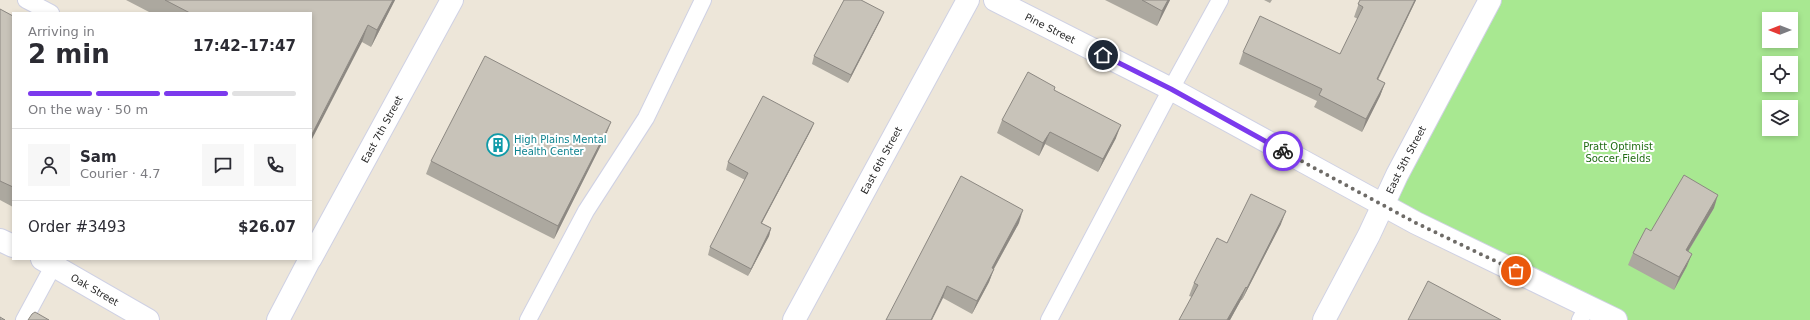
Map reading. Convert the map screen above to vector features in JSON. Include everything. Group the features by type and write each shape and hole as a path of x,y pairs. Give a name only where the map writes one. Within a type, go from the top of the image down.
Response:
{"street":[{"name":"East 7th Street","path":"312,256 452,0"},
{"name":"East 6th Street","path":"794,320 968,0"},
{"name":"Pine Street","path":"995,0 1171,89 1382,205 1584,312 1616,320"},
{"name":"East 5th Street","path":"1324,320 1369,235 1382,205 1490,0"},
{"path":"0,240 12,246"},
{"name":"East 7th Street","path":"278,320 310,260"},
{"name":"Oak Street","path":"51,261 148,320"}],"lane":[{"path":"26,0 49,12"},
{"path":"528,320 586,211 646,118 703,0"},
{"path":"1049,320 1171,89 1220,0"},
{"path":"24,320 51,261"}],"green space":[{"name":"Pratt Optimist Soccer Fields","path":"1490,0 1810,0 1810,320 1624,320 1382,205"}],"building":[{"path":"165,0 393,0 377,30 368,25 312,134 312,12 188,12"},
{"path":"844,0 861,0 884,12 851,75 814,56"},
{"path":"1142,0 1168,0 1162,11"},
{"path":"1360,0 1415,0 1377,79 1385,83 1366,119 1319,95 1322,89 1243,52 1260,16 1340,54 1363,7 1358,4"},
{"path":"0,9 12,15 12,187 0,181"},
{"name":"High Plains Mental Health Center","path":"485,56 611,122 558,226 431,161"},
{"path":"1028,72 1055,87 1054,90 1121,125 1103,159 1050,132 1043,143 1002,120"},
{"path":"763,96 814,123 761,223 771,228 751,269 710,247 748,173 728,162"},
{"path":"1684,175 1718,195 1686,250 1692,254 1679,277 1633,253 1646,228 1651,231"},
{"path":"961,176 1023,210 992,268 994,269 977,301 947,286 931,320 886,320"},
{"path":"1251,194 1286,211 1247,288 1246,287 1227,320 1179,320 1198,285 1194,283 1217,238 1227,243"},
{"path":"1428,281 1501,320 1408,320"},
{"path":"35,312 49,320 28,320"}],"way so far":[{"path":"1283,151 1416,223 1516,271"}],"place":[{"name":"High Plains Mental Health Center","path":"498,145"}],"route":[{"path":"1103,55 1171,89 1283,151"}]}
